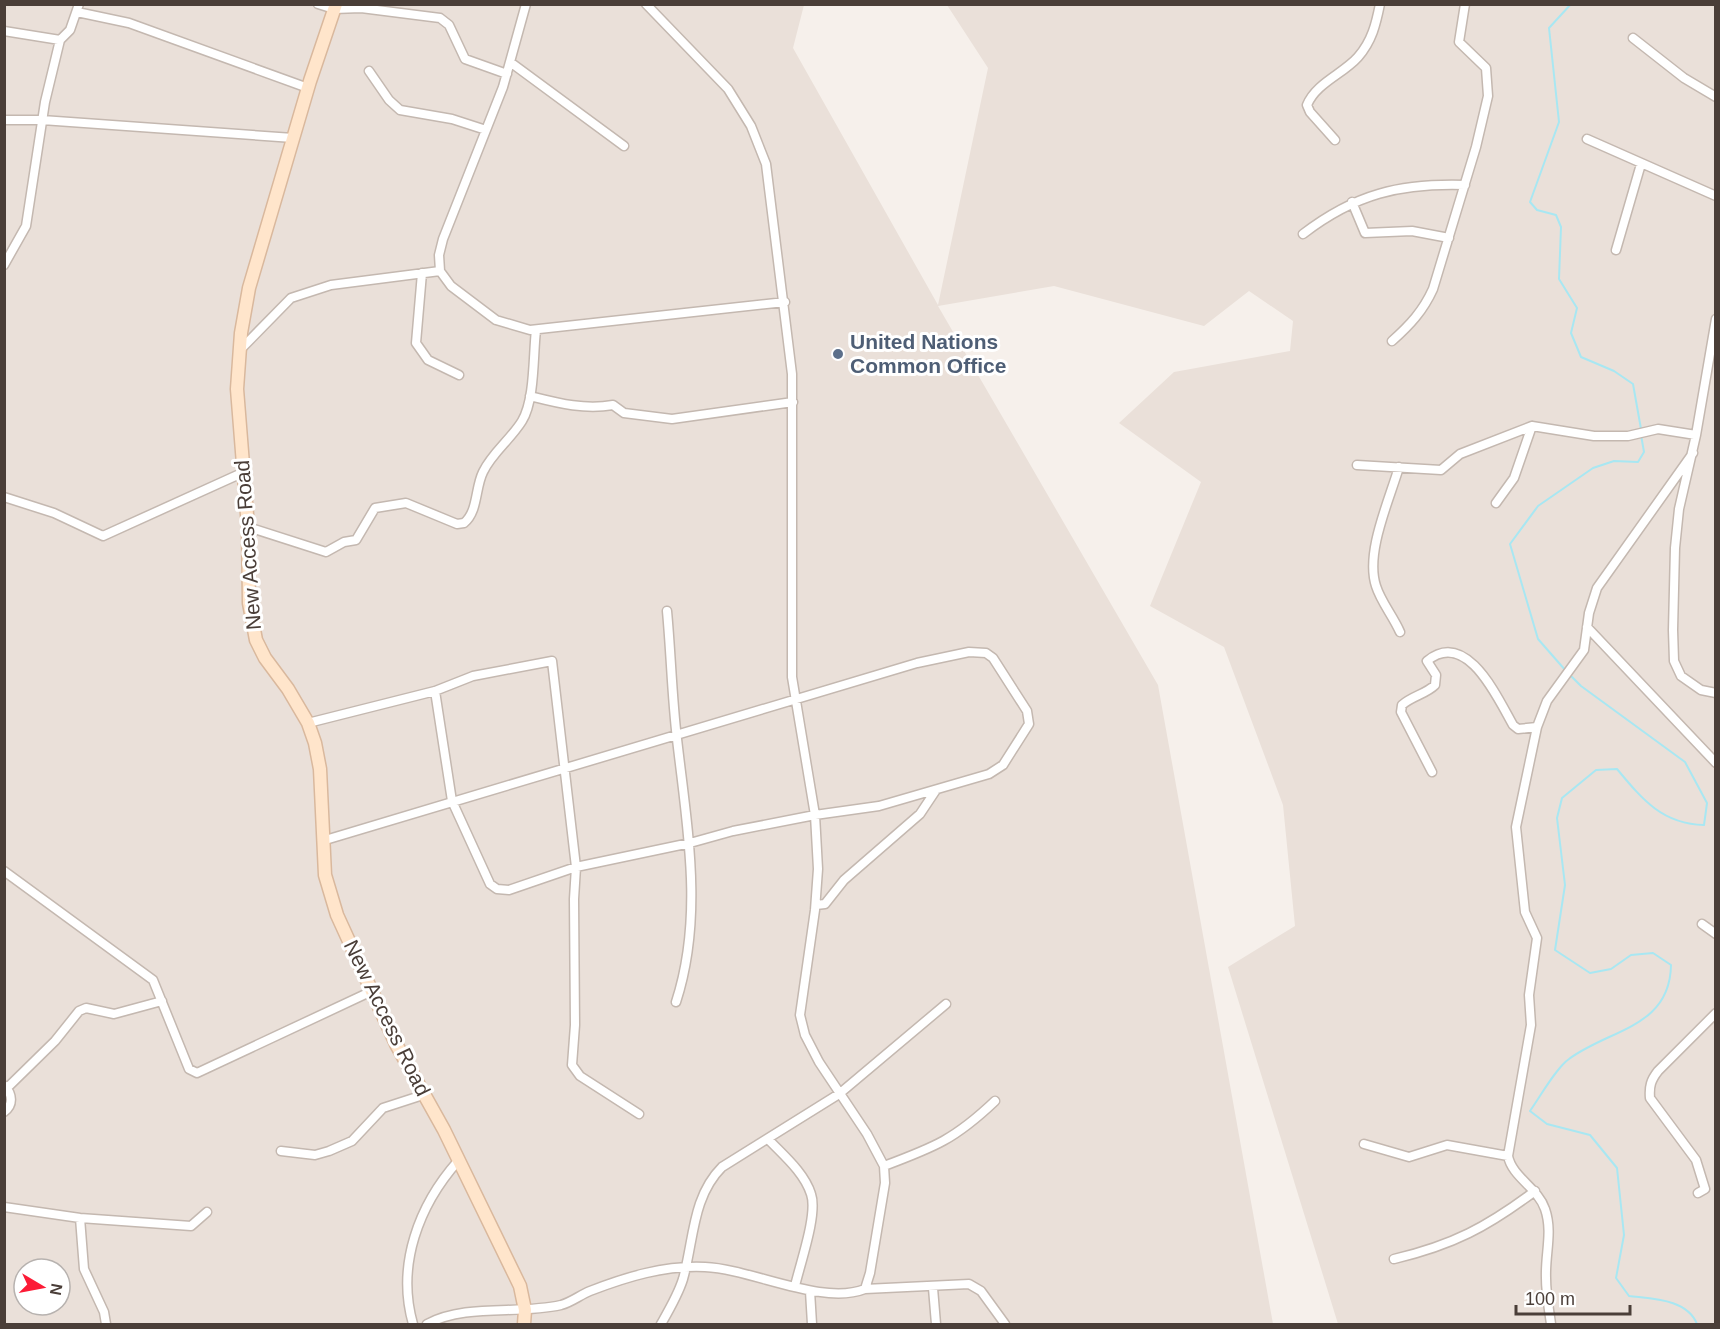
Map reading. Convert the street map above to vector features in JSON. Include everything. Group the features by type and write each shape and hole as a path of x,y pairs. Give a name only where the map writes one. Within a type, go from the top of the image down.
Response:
{"main road":[{"name":"New Access Road","path":"335,7 308,88 249,288 239,350 237,389 248,527 249,603 256,640 265,658 288,689 308,723 320,769 325,874 337,915 396,1044 444,1130 520,1287 525,1310 524,1324"}],"street":[{"path":"318,4 440,18 449,25 465,59 507,74"},
{"path":"526,4 507,74 443,239 439,255 440,271 451,286 496,320 536,330 785,302"},
{"path":"646,4 728,89 752,126 766,164 785,302 793,402 791,654 795,698 815,815 816,905 800,1015 805,1035 839,1094 867,1134 884,1166 885,1184 870,1273 865,1289"},
{"path":"1335,140 1310,112 1307,105 1315,93 1357,58 1369,44 1375,29 1380,4"},
{"path":"1392,341 1414,321 1426,305 1465,185 1488,96 1486,68 1459,42 1465,4"},
{"path":"4,265 26,226 42,120 60,40 70,30 78,8 129,23 308,88"},
{"path":"4,30 60,40"},
{"path":"1633,39 1684,78 1716,97"},
{"path":"510,62 624,146"},
{"path":"369,71 389,100 400,110 452,119 486,130"},
{"path":"4,120 42,120 293,138"},
{"path":"1587,139 1716,196"},
{"path":"1616,250 1641,164"},
{"path":"1303,234 1325,217 1352,202 1414,184 1465,185"},
{"path":"1352,202 1365,233 1412,231 1449,238"},
{"path":"239,350 291,298 331,285 440,271"},
{"path":"422,273 416,343 428,360 459,375"},
{"path":"1716,319 1693,453 1679,509 1675,548 1674,661 1681,676 1701,690 1716,693"},
{"path":"248,527 326,552 344,542 356,540 375,508 406,503 451,522 464,524 472,511 482,474 523,420 530,396 536,330"},
{"path":"530,396 569,406 595,408 613,405 624,413 672,419 793,402"},
{"path":"1357,465 1441,470 1460,454 1532,426 1594,436 1628,436 1658,429 1696,435"},
{"path":"1496,503 1514,478 1532,426"},
{"path":"1549,1324 1546,1277 1549,1222 1544,1206 1535,1191 1511,1167 1508,1156 1532,1025 1529,995 1537,938 1525,912 1516,827 1537,727 1560,680 1578,661 1584,650 1597,588 1693,453"},
{"path":"1399,467 1377,538 1372,571 1376,588 1400,632"},
{"path":"4,497 54,513 103,536 242,473"},
{"path":"667,611 676,736 690,843 691,945 676,1002"},
{"path":"1587,627 1716,763"},
{"path":"322,842 452,801 676,736 795,698 917,663 969,652 986,653 993,658 1027,711 1029,724 1003,765 989,774 879,806 815,815 733,831 690,843 576,867 522,887 497,889 490,884 452,801 435,691"},
{"path":"1432,772 1406,726 1401,712 1402,705 1409,699 1429,691 1435,685 1436,675 1428,664 1430,658 1448,653 1468,658 1486,680 1513,725 1518,729 1537,727"},
{"path":"308,723 435,691 473,676 552,661 576,867 574,898 575,1025 572,1065 580,1076 639,1114"},
{"path":"816,905 825,903 844,880 920,814 936,790"},
{"path":"4,870 122,958 140,968 153,980 189,1069 197,1073 372,991"},
{"path":"1702,924 1716,934"},
{"path":"4,1113 11,1102 6,1087 55,1041 79,1011 86,1008 114,1014 162,1001"},
{"path":"661,1324 676,1297 686,1267 699,1206 708,1181 722,1167 839,1094 946,1004"},
{"path":"1698,1193 1705,1189 1705,1183 1696,1160 1655,1106 1650,1098 1649,1089 1651,1080 1658,1071 1716,1013"},
{"path":"281,1151 315,1155 329,1151 352,1141 383,1108 423,1095"},
{"path":"884,1166 946,1142 969,1126 995,1101"},
{"path":"768,1139 801,1174 812,1196 812,1210 795,1286"},
{"path":"1364,1144 1409,1157 1447,1145 1508,1156"},
{"path":"413,1324 408,1272 412,1243 420,1219 442,1179 458,1161"},
{"path":"1394,1259 1438,1248 1458,1240 1514,1207 1535,1191"},
{"path":"4,1207 80,1218 190,1226 207,1212"},
{"path":"80,1218 84,1269 104,1312 106,1324"},
{"path":"427,1324 461,1314 563,1305 586,1292 635,1275 686,1267 736,1272 810,1291 848,1293 896,1286 933,1288 975,1286 1005,1324"},
{"path":"933,1288 936,1324"},
{"path":"810,1291 812,1324"}],"shaded area":[{"path":"5,5 804,5 793,48 938,305 988,68 947,5 1715,5 1715,1324 1338,1324 1228,967 1295,926 1283,805 1224,647 1150,606 1201,482 1119,423 1174,372 1290,351 1293,321 1249,291 1204,326 1054,286 938,306 1158,685 1273,1324 5,1324"}],"waterway":[{"path":"1571,4 1549,28 1559,122 1530,202 1537,210 1556,215 1561,227 1559,279 1577,308 1571,333 1581,357 1614,371 1633,384 1641,429"},
{"path":"1566,671 1538,639 1510,544 1538,506 1593,468 1614,461 1638,462 1644,452 1641,435"},
{"path":"1570,675 1581,686 1685,762 1707,803 1704,825 1676,820 1644,800 1617,769 1596,770 1562,798 1557,818 1565,885 1555,950 1590,973 1611,969 1631,955 1653,953 1671,965 1668,986 1660,1002 1649,1015 1585,1049 1564,1063 1530,1111 1547,1124 1590,1135 1617,1168 1624,1235 1616,1278 1629,1296 1677,1305 1686,1310 1697,1324"}],"place":[{"name":"United Nations Common Office","path":"838,354"}]}
